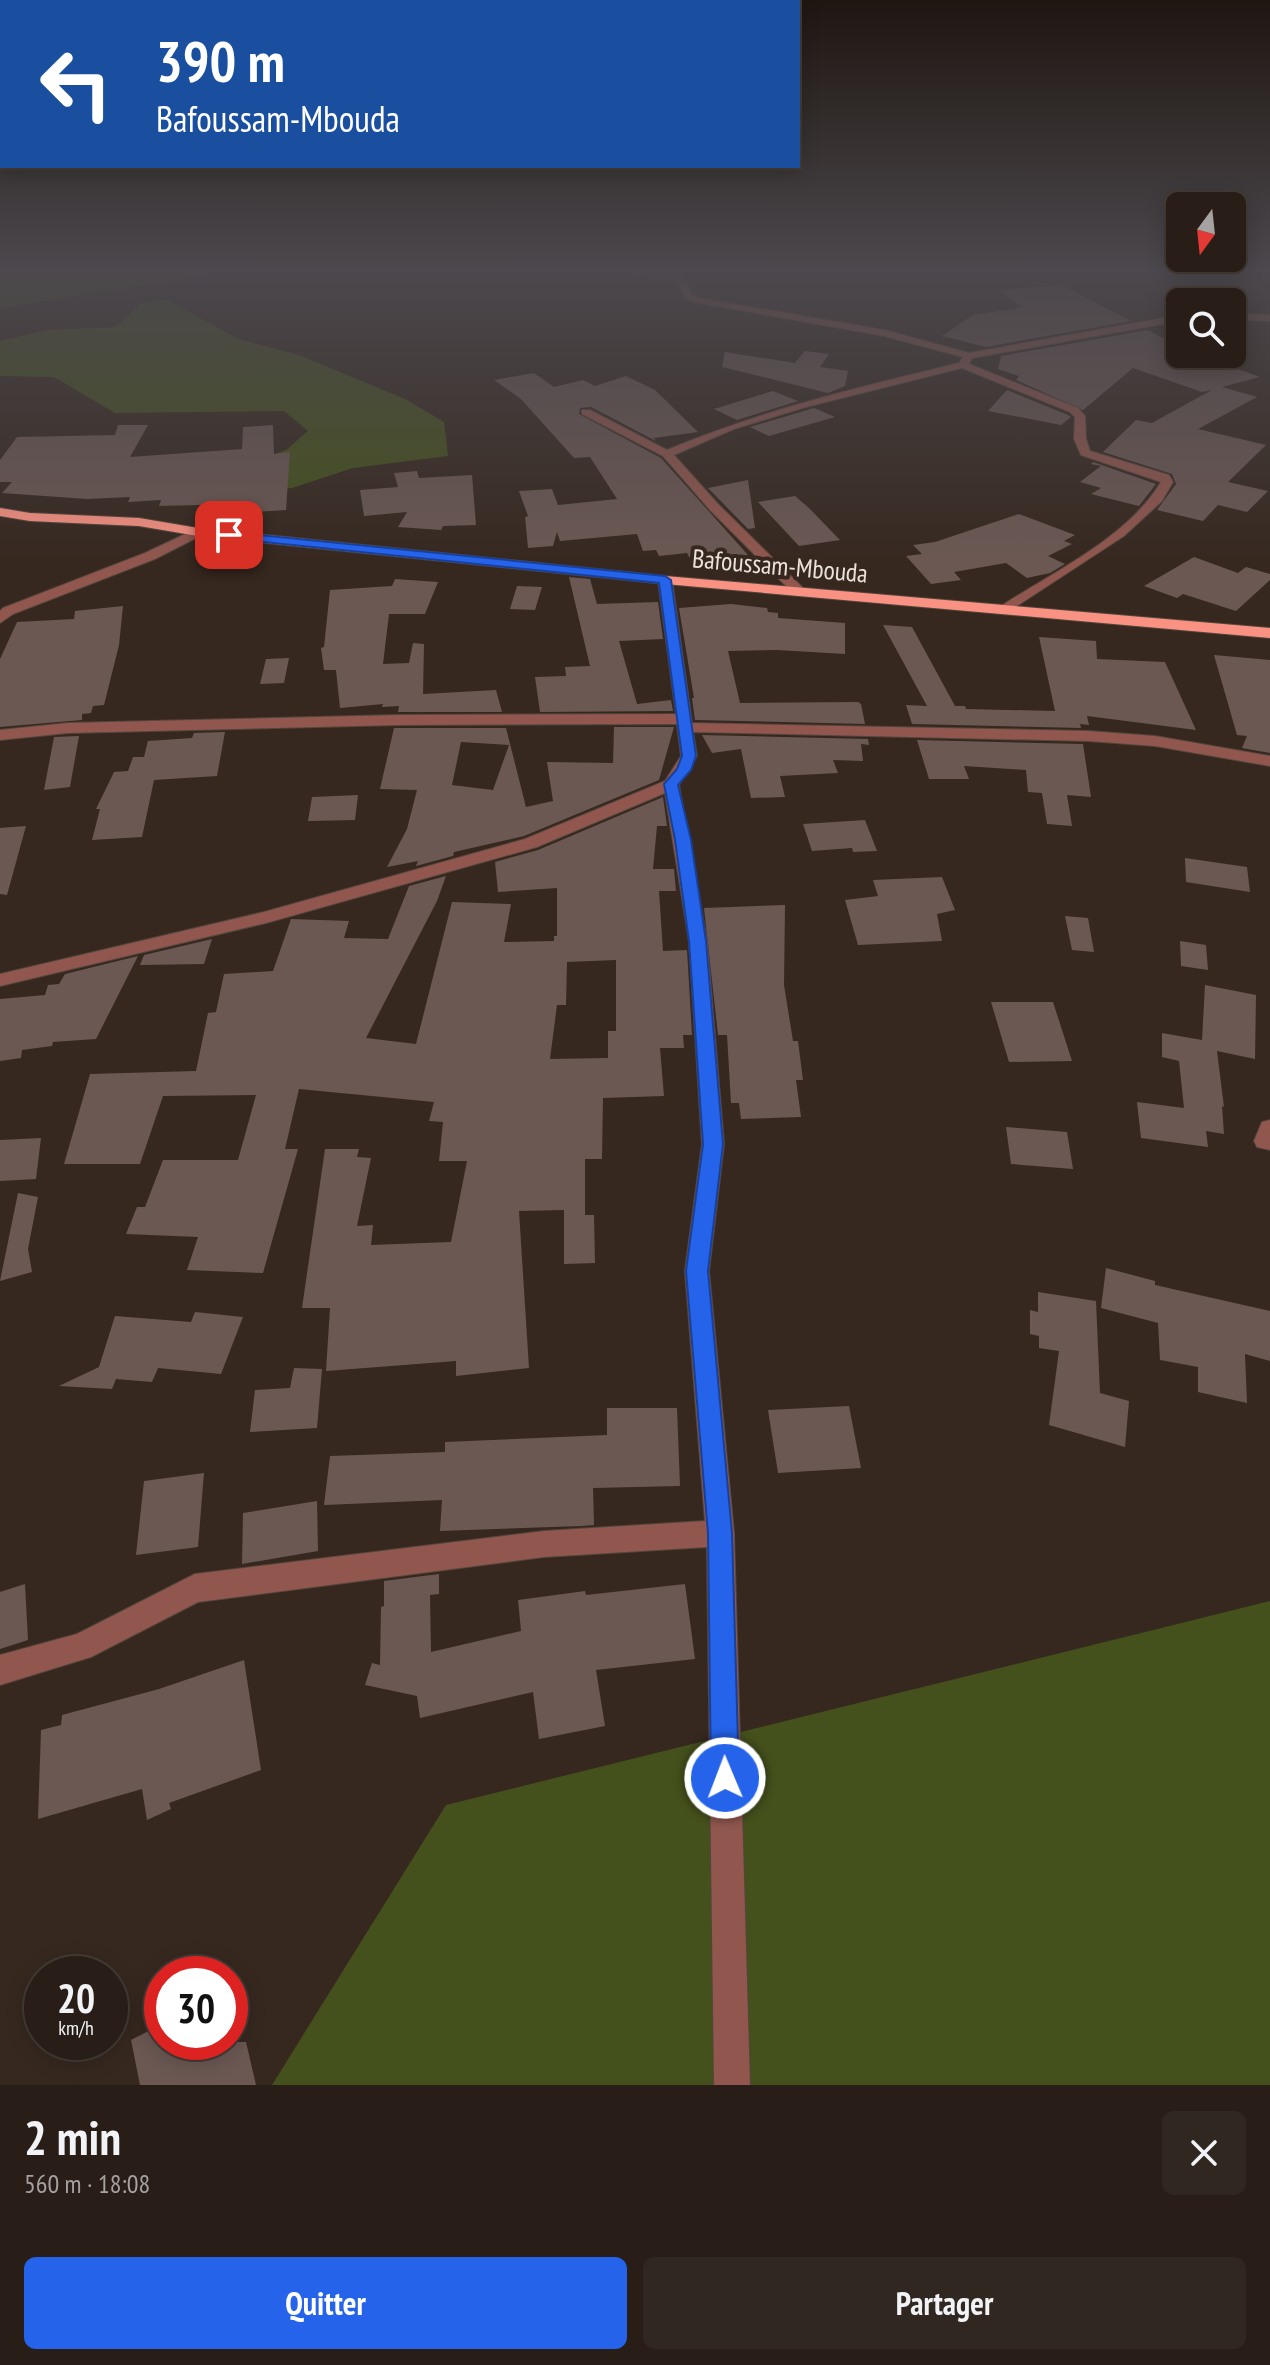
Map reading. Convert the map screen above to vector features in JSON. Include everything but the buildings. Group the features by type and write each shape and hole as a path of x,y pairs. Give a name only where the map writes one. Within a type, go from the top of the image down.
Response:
{"highway":[{"name":"Bafoussam-Mbouda","path":"0,512 30,517 139,522 198,532 665,580 1270,633"}],"street":[{"path":"667,454 730,427 939,368"},
{"path":"982,368 1074,410 1080,416 1080,439 1085,453 1165,477 1167,482 1156,499 1118,536 1006,609"},
{"path":"586,412 667,454 714,507 799,591"},
{"path":"0,619 8,611 150,556 198,532"},
{"path":"0,980 266,917 531,843 671,784 683,770 689,756 665,580"},
{"path":"0,735 68,728 398,720 686,723 1088,736 1155,741 1270,761"},
{"path":"671,784 698,941 713,1144 697,1271 720,1533 732,2085"},
{"path":"1270,1128 1265,1141 1270,1142"},
{"path":"0,1670 81,1647 195,1588 544,1544 720,1533"}],"green space":[{"path":"0,368 331,368 405,399 444,422 448,456 353,468 292,488 232,491 218,474 286,450 308,431 284,411 115,413 54,377 0,376"},
{"path":"1270,1601 1270,2085 272,2085 446,1805"}],"route":[{"path":"229,535 665,580 689,756 683,770 671,784 698,941 713,1144 697,1271 720,1533 725,1778"}]}
